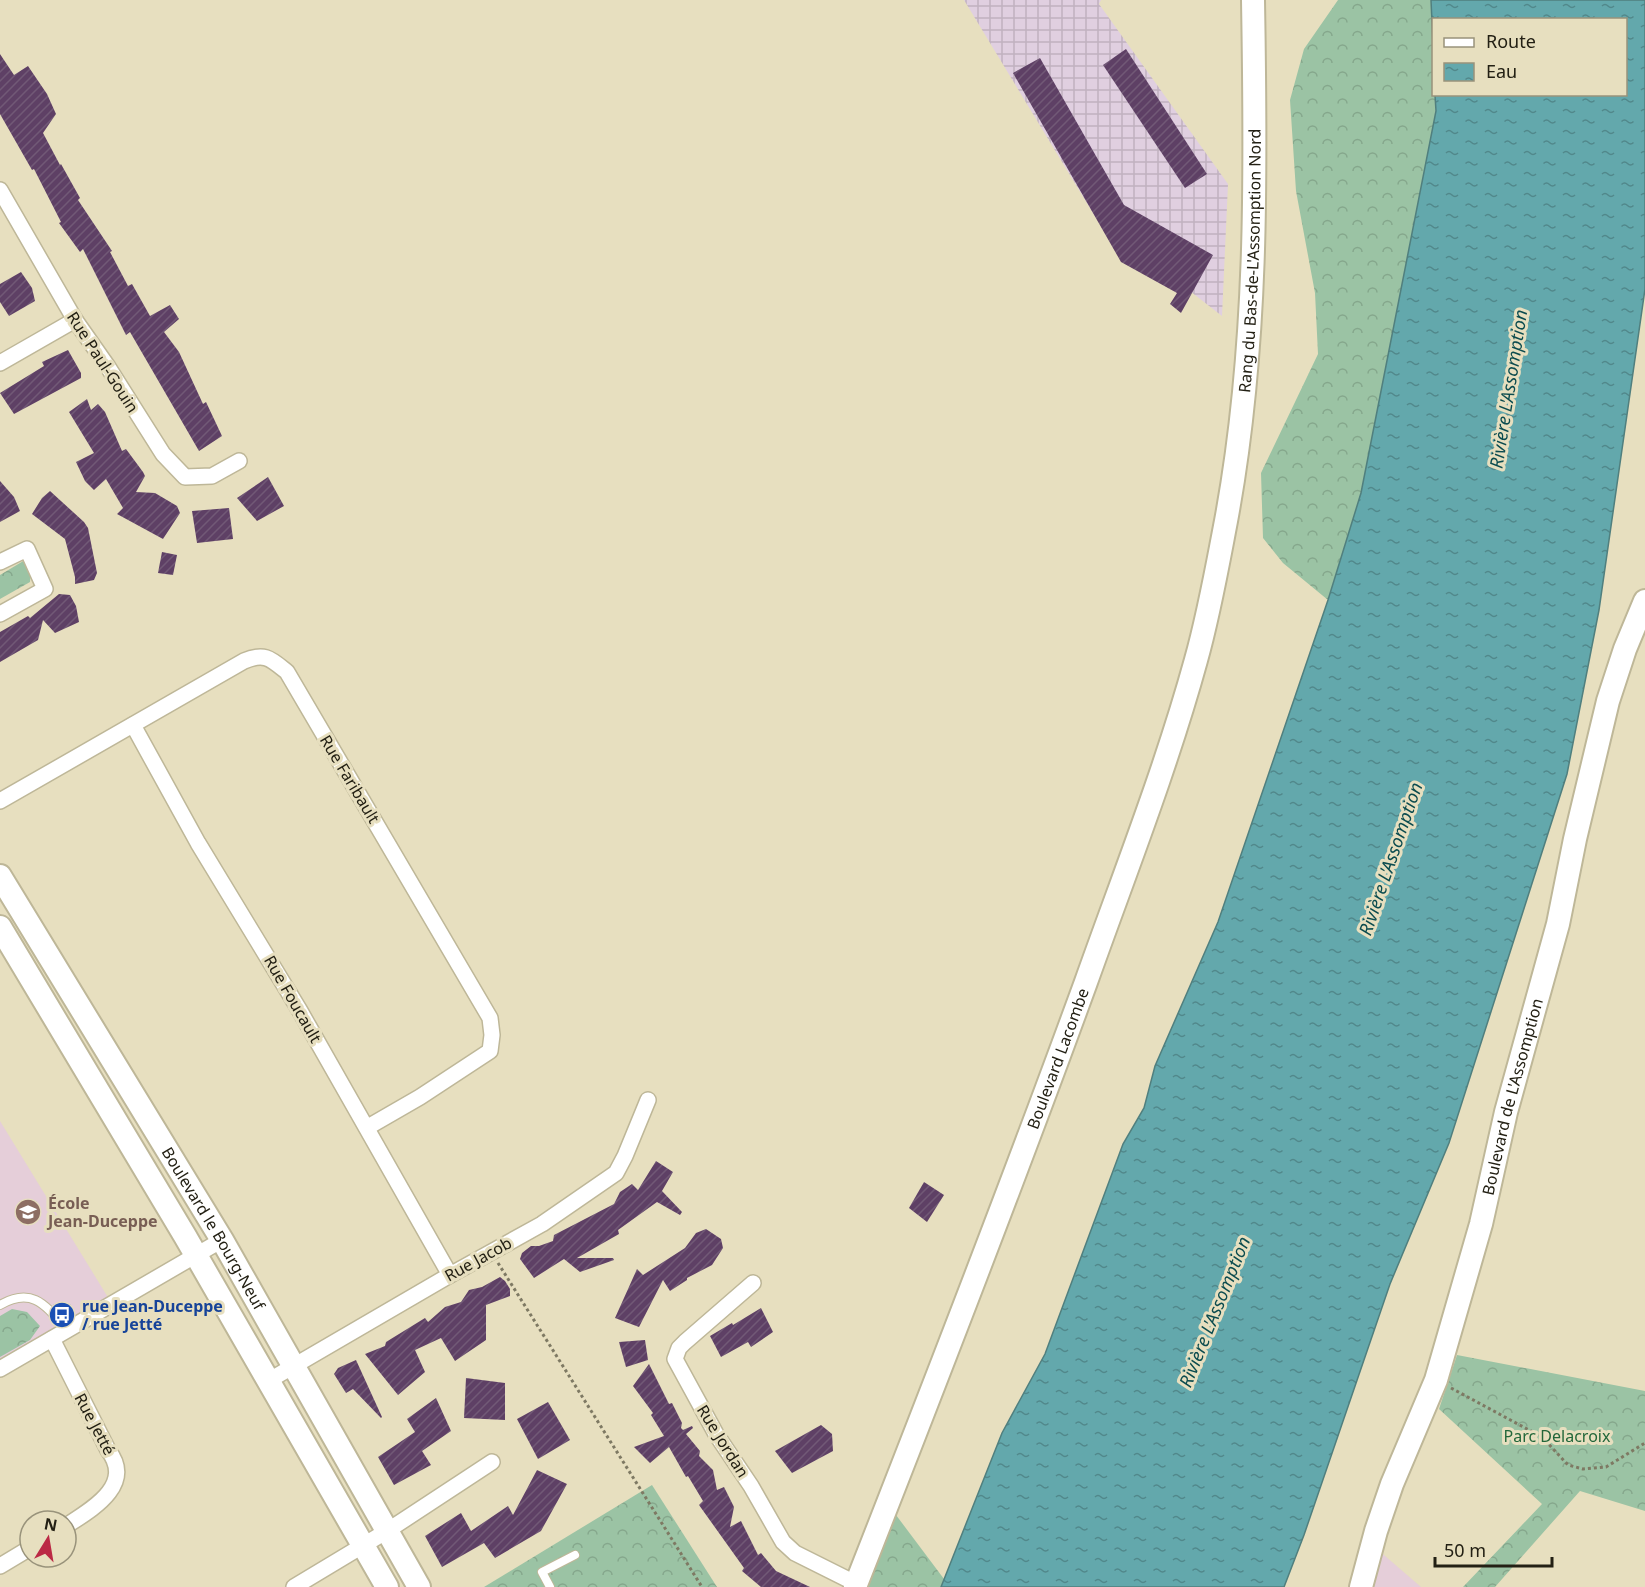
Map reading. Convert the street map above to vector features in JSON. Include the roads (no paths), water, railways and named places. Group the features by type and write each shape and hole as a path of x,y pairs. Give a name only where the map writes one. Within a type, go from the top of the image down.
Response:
{"street":[{"name":"Rang du Bas-de-L'Assomption Nord","path":"1226,521 1243,404 1252,288 1255,177 1253,0"},
{"name":"Rue Paul-Gouin","path":"0,190 75,320 163,454 185,477 212,476 238,461"},
{"path":"0,363 75,320"},
{"name":"Boulevard Lacombe","path":"856,1586 1048,1084 1169,746 1197,658 1226,521"},
{"path":"0,562 27,549 45,589 0,614"},
{"name":"Boulevard de L'Assomption","path":"1362,1587 1376,1531 1392,1484 1436,1380 1480,1224 1506,1112 1558,924 1575,839 1608,700 1625,649 1645,601"},
{"name":"Rue Faribault","path":"0,801 244,661 256,656 268,657 276,663 293,680 326,741 389,843 490,1018 492,1035 490,1051 420,1097 368,1127"},
{"name":"Rue Foucault","path":"133,725 198,843 368,1127 450,1275"},
{"name":"Boulevard le Bourg-Neuf","path":"0,876 222,1240 419,1587"},
{"name":"Boulevard le Bourg-Neuf","path":"4,941 196,1255 387,1587"},
{"name":"Rue Jacob","path":"268,1381 491,1251 542,1224 616,1173 648,1100"},
{"path":"0,1369 222,1240"},
{"name":"Rue Jordan","path":"753,1283 685,1342 675,1359 716,1434 751,1486 783,1542 795,1554 856,1586"},
{"name":"Rue Jetté","path":"51,1339 114,1457 117,1472 111,1492 78,1517"},
{"path":"294,1587 387,1531 492,1462"},
{"path":"0,1566 18,1555"}],"lane":[{"path":"0,1305 14,1297 29,1298 46,1306 67,1330"},
{"path":"550,1587 542,1572 575,1555"}],"water":[{"name":"Rivière L'Assomption","path":"1431,0 1645,0 1645,289 1599,610 1567,774 1449,1143 1390,1284 1284,1587 941,1587 1002,1433 1045,1354 1123,1144 1144,1108 1155,1066 1218,922 1328,600 1361,493 1436,111 1435,96 1627,96 1627,18 1432,18 1432,22"}],"place":[{"name":"École Jean-Duceppe","path":"28,1212"},
{"name":"rue Jean-Duceppe / rue Jetté","path":"62,1315"}],"park label":[{"name":"Parc Delacroix","path":"1557,1436"}]}
